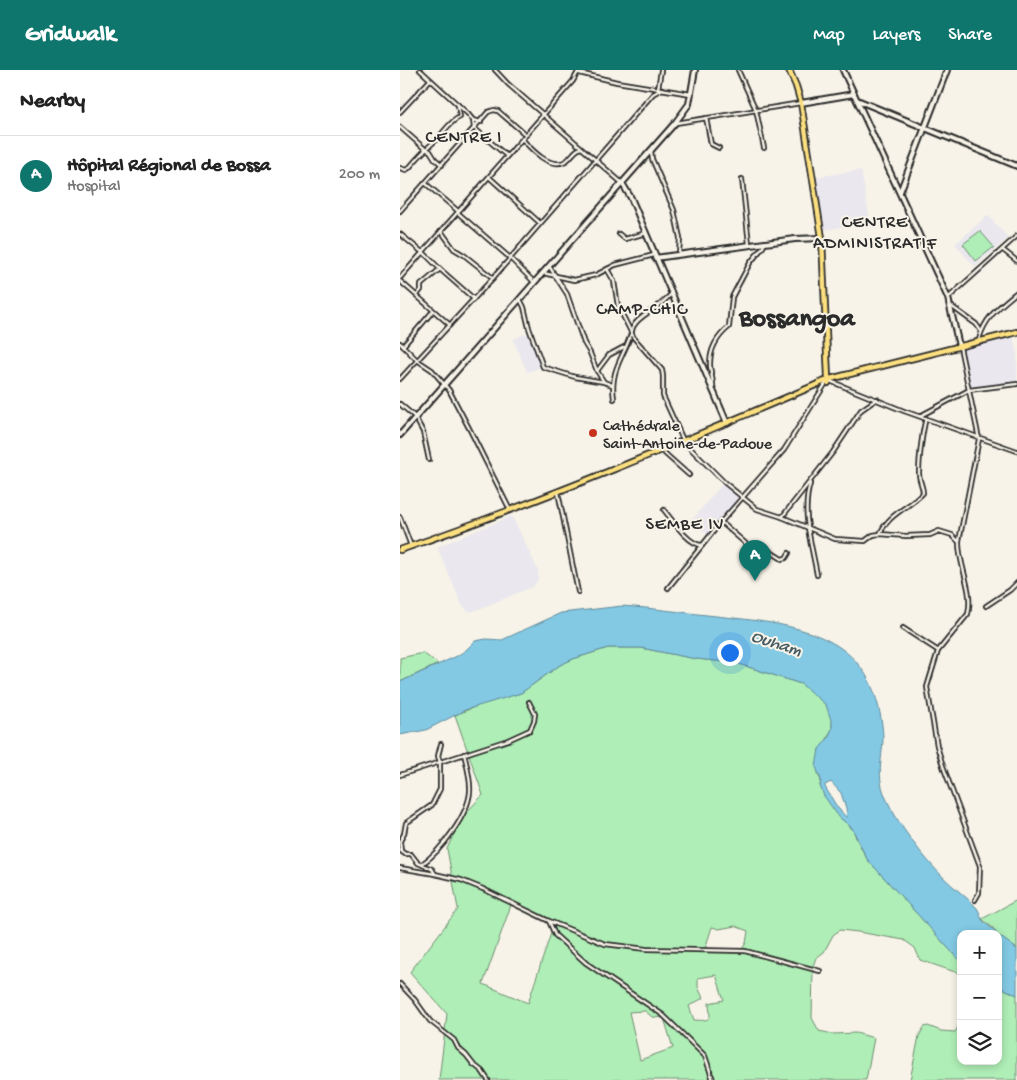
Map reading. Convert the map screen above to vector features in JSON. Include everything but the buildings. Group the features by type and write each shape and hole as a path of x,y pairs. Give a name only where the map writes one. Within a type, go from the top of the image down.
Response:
{"main road":[{"path":"789,70 801,103 822,238 828,380"},
{"path":"400,550 511,511 684,442 828,380 1017,332"}],"street":[{"path":"420,70 473,120 481,122"},
{"path":"495,70 508,84 622,184 631,198 727,423"},
{"path":"660,89 661,70"},
{"path":"400,435 675,123 689,104 695,70"},
{"path":"738,70 756,110 764,148"},
{"path":"844,70 900,192 912,223 952,306 976,324 981,332"},
{"path":"900,192 948,70"},
{"path":"450,325 400,280 573,81 579,71 617,82 691,94"},
{"path":"400,112 430,80"},
{"path":"400,379 474,299 653,94 660,89"},
{"path":"675,123 854,94"},
{"path":"857,100 1017,166"},
{"path":"400,168 406,170 409,168 455,119 460,117 458,105"},
{"path":"400,211 488,112 498,111 526,135"},
{"path":"706,118 712,144 719,148"},
{"path":"473,120 474,128 507,156"},
{"path":"400,126 425,149 430,151 435,159 442,164"},
{"path":"522,139 544,160 560,163 567,160 576,149 581,148"},
{"path":"651,150 652,159 674,210 680,238 679,256"},
{"path":"489,177 540,223"},
{"path":"742,179 749,244"},
{"path":"426,183 534,282"},
{"path":"440,232 454,249 492,278"},
{"path":"619,234 625,239 646,233"},
{"path":"400,234 423,252 474,299"},
{"path":"949,300 1017,236"},
{"path":"542,273 574,280 596,275 616,265 655,257 679,256 749,244 822,238"},
{"path":"713,390 710,364 714,346 720,334 729,326 732,297 750,264 764,247 765,243"},
{"path":"1003,250 1017,262"},
{"path":"549,266 567,294 584,343 604,382"},
{"path":"416,296 421,290 421,286 440,269"},
{"path":"607,269 614,281 618,306 631,333 651,360 662,370 663,396 684,442 742,498 757,509 782,517 827,537 865,541 873,535 880,534 930,535 939,531 952,535 959,541"},
{"path":"979,342 985,322 997,308 1017,292"},
{"path":"614,399 612,385 624,347 635,322 650,310 659,306 672,294"},
{"path":"520,299 542,367 612,385"},
{"path":"949,300 979,439 958,553 969,597 969,611 938,651 929,676 927,693 943,766 980,866 979,893 975,900"},
{"path":"433,311 402,344 417,360 432,370 443,386 449,390 511,511"},
{"path":"597,371 609,355 624,347"},
{"path":"668,588 721,522 784,450 828,380 979,439 1017,451"},
{"path":"920,416 969,390 1017,384"},
{"path":"782,517 810,482 861,410 877,399"},
{"path":"400,404 415,417 424,432 429,460"},
{"path":"880,534 890,518 923,493 919,475 922,433 926,418"},
{"path":"662,451 689,475"},
{"path":"810,482 807,496 807,515 817,575"},
{"path":"558,492 578,592"},
{"path":"664,510 683,534 698,546 702,545"},
{"path":"400,517 411,546"},
{"path":"721,522 752,549 763,547 782,559 786,558 789,553"},
{"path":"986,606 1017,583"},
{"path":"903,628 938,651"},
{"path":"400,775 508,740 530,730 535,714 529,702"},
{"path":"435,874 432,869 418,863 411,854 405,854 402,851 400,842 406,823 432,804 440,790 440,762 438,756 441,744"},
{"path":"422,864 449,837 468,802 470,783 464,754"},
{"path":"400,868 461,880 549,921 614,946 646,949 745,951 820,971"},
{"path":"549,921 555,935 586,963 663,1015 705,1056 713,1080"},
{"path":"400,984 430,1020 454,1040 488,1080"}],"shaded area":[{"path":"861,170 870,222 824,230 816,177"},
{"path":"988,215 1008,238 975,267 955,244"},
{"path":"528,333 542,367 527,372 513,339"},
{"path":"1013,337 1017,351 1017,381 970,388 962,349"},
{"path":"723,483 740,498 708,535 691,521"},
{"path":"512,516 538,570 538,579 534,586 530,588 474,611 468,611 462,605 437,547"}],"green space":[{"path":"980,231 994,247 976,261 963,244"},
{"path":"608,648 641,648 696,659 736,663 801,684 826,705 829,710 832,729 825,743 819,749 818,775 821,780 820,786 839,817 854,832 867,859 957,958 957,973 920,960 915,948 904,940 840,930 833,935 824,952 816,958 813,966 812,1018 819,1031 833,1034 856,1033 874,1038 866,1080 439,1080 447,1014 410,972 458,909 447,849 461,818 483,795 455,715 482,704 521,693 560,665","holes":["511,905 554,924 528,1003 483,984","735,926 748,931 746,943 742,949 705,949 712,927 719,929","716,975 724,1000 709,1003 710,1017 708,1019 694,1020 689,1006 703,998 698,987 698,978","645,1011 652,1017 664,1018 673,1048 640,1060 629,1012"]},
{"path":"423,653 438,664 400,682 400,658"},
{"path":"1017,900 1017,949 1002,939 1002,930 994,930 982,919"},
{"path":"1002,988 1017,995 1017,1080 910,1080 919,1036 924,1027 928,1026 941,1031 955,1032 957,1029 957,1065 1002,1065"}],"water":[{"name":"Ouham","path":"622,606 788,626 811,633 832,643 851,656 866,674 876,698 883,734 880,768 881,783 891,808 904,830 927,860 977,908 983,921 994,930 957,930 957,958 867,859 852,828 839,817 824,796 820,786 821,780 816,767 819,749 828,738 832,729 832,723 826,705 801,684 736,663 696,659 641,648 608,648 560,665 521,693 465,710 426,730 400,735 400,682 457,656 475,641 486,639 502,640 561,613","holes":["831,782 841,793 847,818 837,807 825,785"]},
{"path":"1002,938 1017,949 1017,995 1002,988"}],"place":[{"name":"Cathédrale Saint-Antoine-de-Padoue","path":"593,433"},
{"name":"Hôpital Régional de Bossa","path":"755,581"}],"district":[{"name":"CENTRE I","path":"464,136"},
{"name":"CENTRE ADMINISTRATIF","path":"875,231"},
{"name":"CAMP-CHIC","path":"642,308"},
{"name":"Bossangoa","path":"797,316"},
{"name":"SEMBE IV","path":"685,523"}]}
